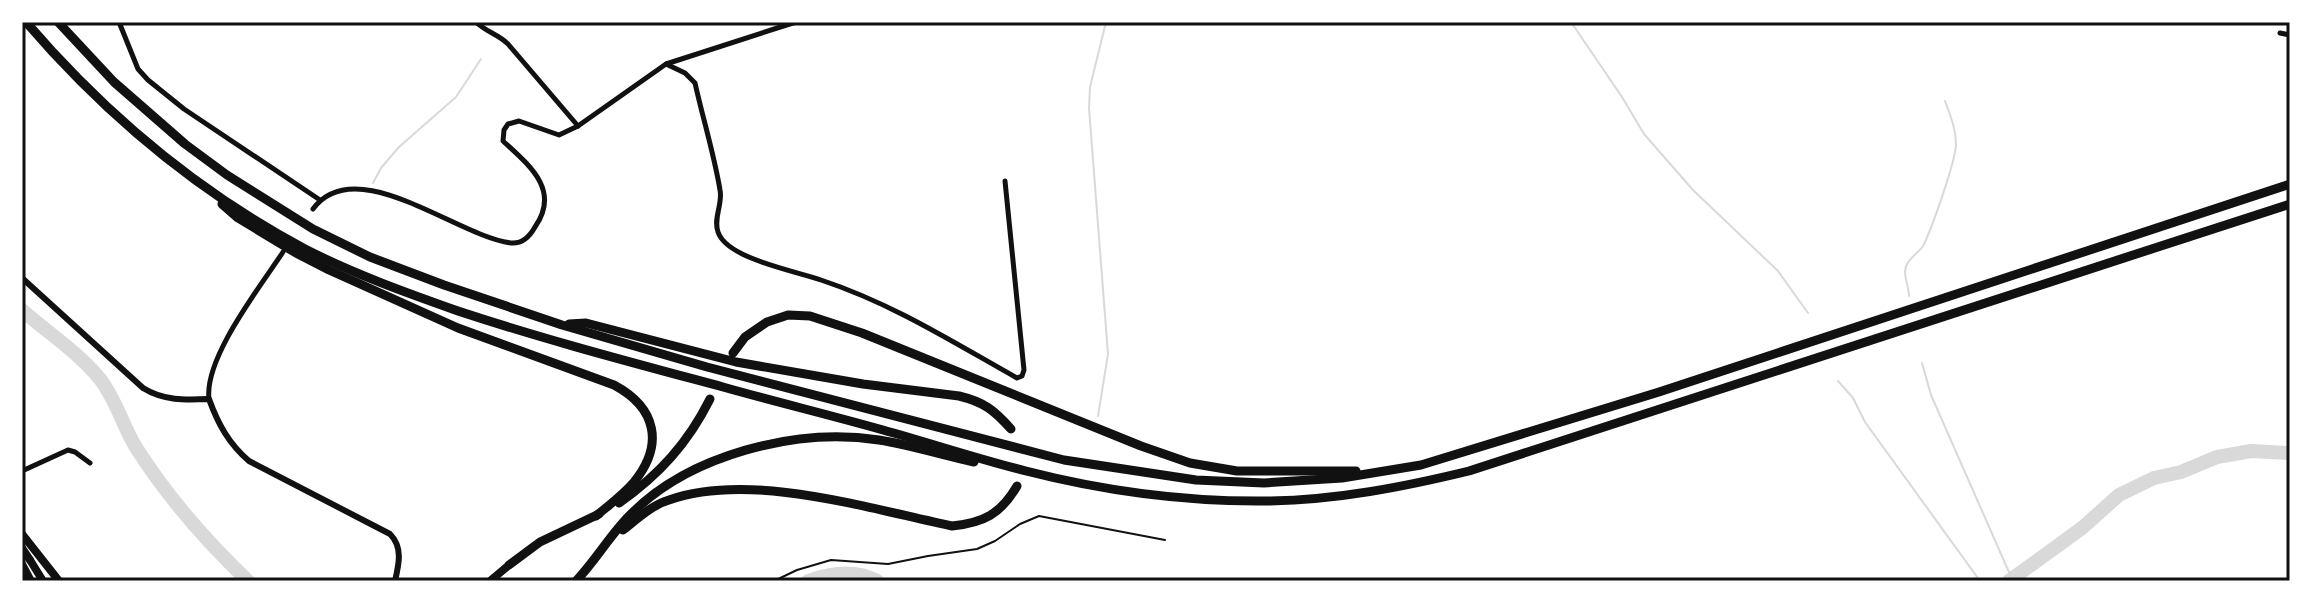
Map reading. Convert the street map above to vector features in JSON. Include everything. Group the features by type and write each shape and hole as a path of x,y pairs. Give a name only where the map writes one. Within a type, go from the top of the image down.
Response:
{"highway":[{"path":"26,22 120,120 238,218 329,270 458,328 627,392 643,406 653,442 647,462 635,480 596,516"},
{"path":"58,22 114,82 185,144 227,175 313,229 370,257 562,325 707,367 1064,460 1137,473 1211,481 1285,482 1342,478 1421,465 1659,392 2290,184"},
{"path":"199,183 268,228 344,267 403,291 584,351 1025,471 1106,487 1194,499 1265,501 1356,495 1469,471 2290,204"},
{"path":"734,357 753,330 767,322 788,315 810,316 862,333 1190,463 1268,472 1388,470"},
{"path":"562,325 586,323 715,356 734,357 863,384 959,396 991,408 1011,429"},
{"path":"509,565 540,542 613,507 642,487 667,465 710,399"},
{"path":"576,581 630,515 666,484 749,449 828,438 876,439 991,467 1012,467"},
{"path":"602,548 666,500 694,493 734,490 780,492 952,526 973,524 989,516 1002,507 1017,486"}],"main road":[{"path":"22,534 59,581"},
{"path":"22,548 31,581"},
{"path":"26,562 43,581"},
{"path":"490,581 509,565"}],"street":[{"path":"119,22 138,69 148,80 184,109 320,200"},
{"path":"476,22 508,44 578,126"},
{"path":"313,209 332,192 359,188 394,196 492,238 515,244 528,238 541,219 546,195 540,180 503,141 508,124 519,121 559,135 578,126 666,64 796,22"},
{"path":"2280,33 2290,35"},
{"path":"666,64 685,73 695,83 721,194 716,216 718,234 729,246 755,260 821,280 892,307 1017,378 1022,376 1024,370 1005,181"},
{"path":"283,252 228,337 218,357 208,392 209,399 231,444 249,461 390,534 399,547 395,581"},
{"path":"22,278 143,388 172,399 209,399"},
{"path":"22,471 68,450 90,463"}],"lane":[{"path":"774,581 831,560 888,564 977,549 1039,516 1165,540"}],"waterway":[{"path":"1098,416 1108,354 1089,108 1090,87 1106,22"},
{"path":"1571,22 1644,134 1693,190 1778,271 1808,313"},
{"path":"373,183 399,147 456,97 481,59"},
{"path":"1909,296 1906,268 1927,238 1955,152 1955,133 1945,101"},
{"path":"22,310 73,351 100,379 137,449 162,485 203,535 248,581"},
{"path":"1922,363 1931,395 2012,579"},
{"path":"1838,381 1980,581"},
{"path":"2009,581 2082,528 2119,495 2154,478 2181,472 2217,457 2251,451 2290,453"},
{"path":"808,581 842,574 860,575 877,581"}]}
